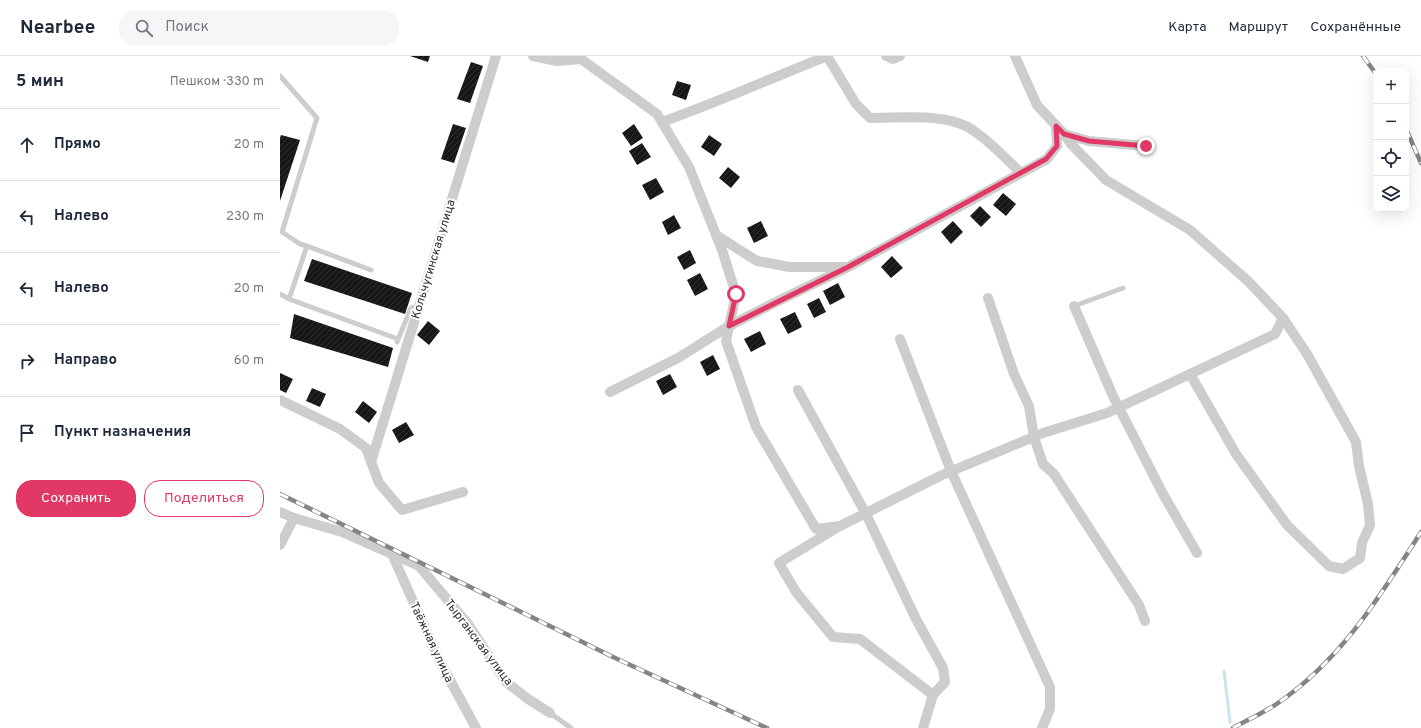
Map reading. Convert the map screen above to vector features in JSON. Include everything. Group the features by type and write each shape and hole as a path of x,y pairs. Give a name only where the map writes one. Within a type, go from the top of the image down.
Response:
{"street":[{"name":"Кольчугинская улица","path":"371,462 496,56"},
{"path":"533,56 557,61 582,57 657,114 689,167 716,235 736,294 726,341 756,427 816,528 840,526"},
{"path":"662,122 699,109 756,84 828,56 856,104 870,118 911,117 962,125 996,148 1020,172"},
{"path":"886,56 893,59 900,56"},
{"path":"1015,56 1037,105 1064,134 1071,144 1106,180 1190,230 1249,282 1283,318 1308,354 1356,442 1359,466 1368,504 1370,525 1362,543 1360,558 1343,569 1330,566 1287,525 1236,454 1190,374"},
{"path":"610,392 678,358 729,326 848,267 1046,159 1057,146 1056,126"},
{"path":"1064,134 1089,141 1146,146"},
{"path":"716,235 757,261 790,267 848,267"},
{"path":"988,298 1014,374 1029,406 1034,437 1043,464 1054,474 1139,605 1145,621"},
{"path":"1074,306 1113,396 1163,494 1197,553"},
{"path":"933,695 860,639 833,637 796,592 779,563 840,526 951,472 1034,437 1119,407 1275,334 1283,318"},
{"path":"900,339 951,472 1050,687 1050,709 1042,728"},
{"path":"798,390 866,514 916,619 943,668 945,682 933,695 923,728"},
{"path":"280,400 340,429 366,448 379,483 402,510 463,492"},
{"name":"Тырганская улица","path":"280,512 294,518 342,532 419,566 468,624 506,682 528,699 550,713"},
{"path":"280,545 294,518"},
{"name":"Таёжная улица","path":"392,554 440,662 476,728"}],"lane":[{"path":"280,76 317,118 282,232 300,244 371,270"},
{"path":"289,299 307,246"},
{"path":"1074,306 1123,288"},
{"path":"280,294 289,299 398,340 411,308 419,306"},
{"path":"550,713 571,728"}],"building":[{"path":"410,56 430,56 428,62"},
{"path":"471,62 483,66 470,103 457,99"},
{"path":"677,81 691,85 686,100 672,95"},
{"path":"453,124 466,128 454,163 441,159"},
{"path":"634,124 643,138 631,146 622,133"},
{"path":"281,135 300,140 280,201 280,138"},
{"path":"709,135 722,144 714,156 701,147"},
{"path":"642,143 651,157 637,165 629,151"},
{"path":"728,167 740,177 731,188 719,178"},
{"path":"656,178 664,192 650,200 642,185"},
{"path":"1003,193 1016,204 1006,216 993,205"},
{"path":"980,206 991,217 981,227 970,216"},
{"path":"674,215 681,228 668,235 662,222"},
{"path":"761,221 768,236 754,243 747,228"},
{"path":"953,221 963,232 951,244 941,232"},
{"path":"690,250 696,263 684,270 677,257"},
{"path":"892,256 903,268 891,278 881,267"},
{"path":"312,259 412,293 405,314 304,281"},
{"path":"700,273 708,289 695,296 687,280"},
{"path":"838,283 845,297 830,305 823,291"},
{"path":"819,298 826,312 814,318 807,304"},
{"path":"795,312 802,327 788,334 780,319"},
{"path":"294,314 393,348 388,367 290,338"},
{"path":"428,321 440,331 429,345 417,335"},
{"path":"760,331 766,344 751,352 744,339"},
{"path":"713,355 720,369 707,376 700,362"},
{"path":"280,373 293,379 286,393 280,390"},
{"path":"670,374 677,387 663,395 656,381"},
{"path":"312,388 326,394 320,407 306,401"},
{"path":"363,401 377,412 369,423 355,412"},
{"path":"406,422 414,435 399,443 392,430"}],"waterway":[{"path":"1224,671 1230,722"}],"railway":[{"path":"1363,56 1373,70"},
{"path":"1409,136 1421,163"},
{"path":"280,494 613,657 767,728"},
{"path":"1233,728 1278,703 1301,686 1322,667 1341,646 1375,603 1421,532"}],"route":[{"path":"736,294 729,326 848,267 1046,159 1057,146 1056,126 1064,134 1089,141 1146,146"}]}
